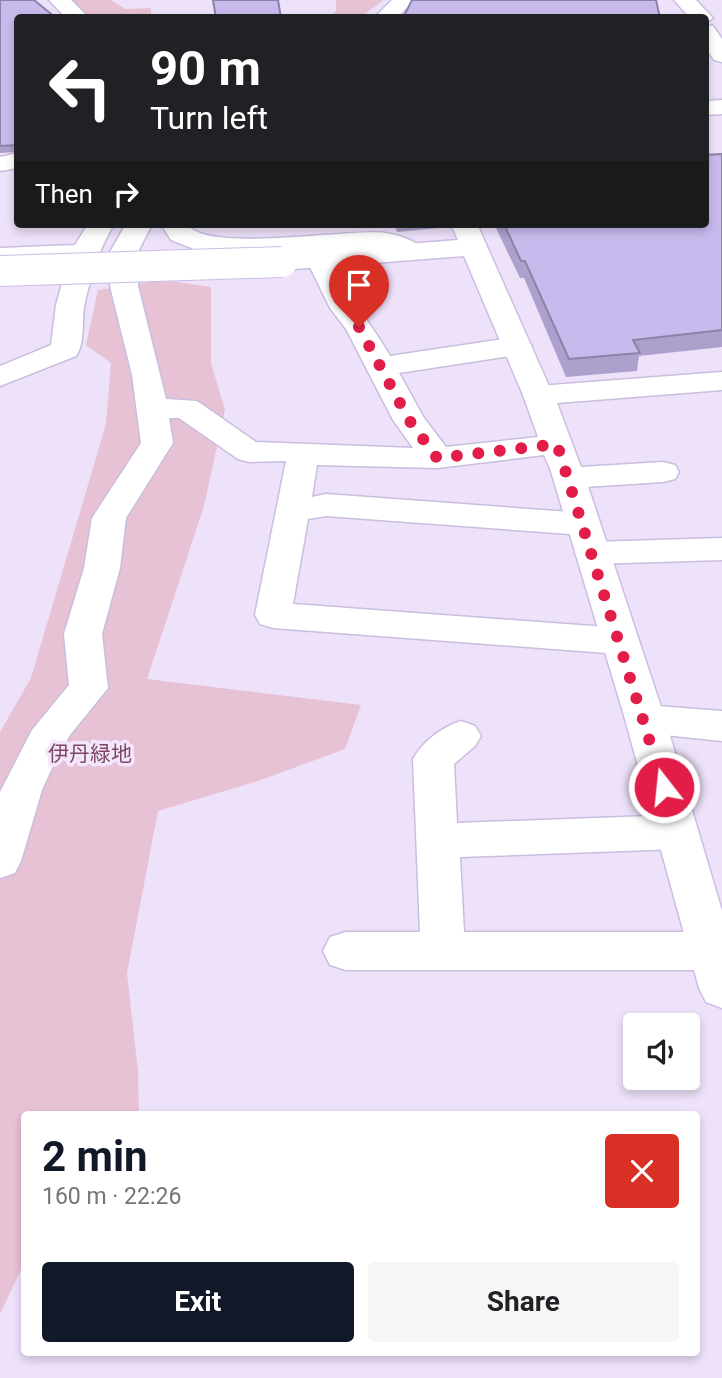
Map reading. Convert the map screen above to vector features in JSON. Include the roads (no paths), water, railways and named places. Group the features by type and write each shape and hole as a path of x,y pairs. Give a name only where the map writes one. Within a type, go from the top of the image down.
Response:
{"street":[{"path":"59,0 75,14"},
{"path":"388,14 404,0"},
{"path":"684,0 701,14"},
{"path":"709,22 722,54"},
{"path":"0,377 65,350 70,305 83,253 99,228"},
{"path":"0,862 12,811 38,754 57,724 89,688 83,634 102,568 109,518 157,443 147,375 124,286 124,252 137,228"},
{"path":"176,228 180,234 199,243 287,247 384,241 411,251"},
{"path":"0,271 282,262 411,251 469,235 538,395 564,463 645,719 717,970 443,950 346,951"},
{"path":"0,256 83,253"},
{"path":"320,259 344,308 359,327 409,420 437,458"},
{"path":"380,367 517,346"},
{"path":"538,395 722,381"},
{"path":"151,409 186,408 249,452 287,451 303,456 564,463 663,471"},
{"path":"303,456 274,615 620,641"},
{"path":"293,510 326,505 588,538 722,549"},
{"path":"645,719 722,726"},
{"path":"443,950 433,759 461,736"},
{"path":"438,841 677,832"}],"park label":[{"name":"伊丹緑地","path":"90,754"}]}
